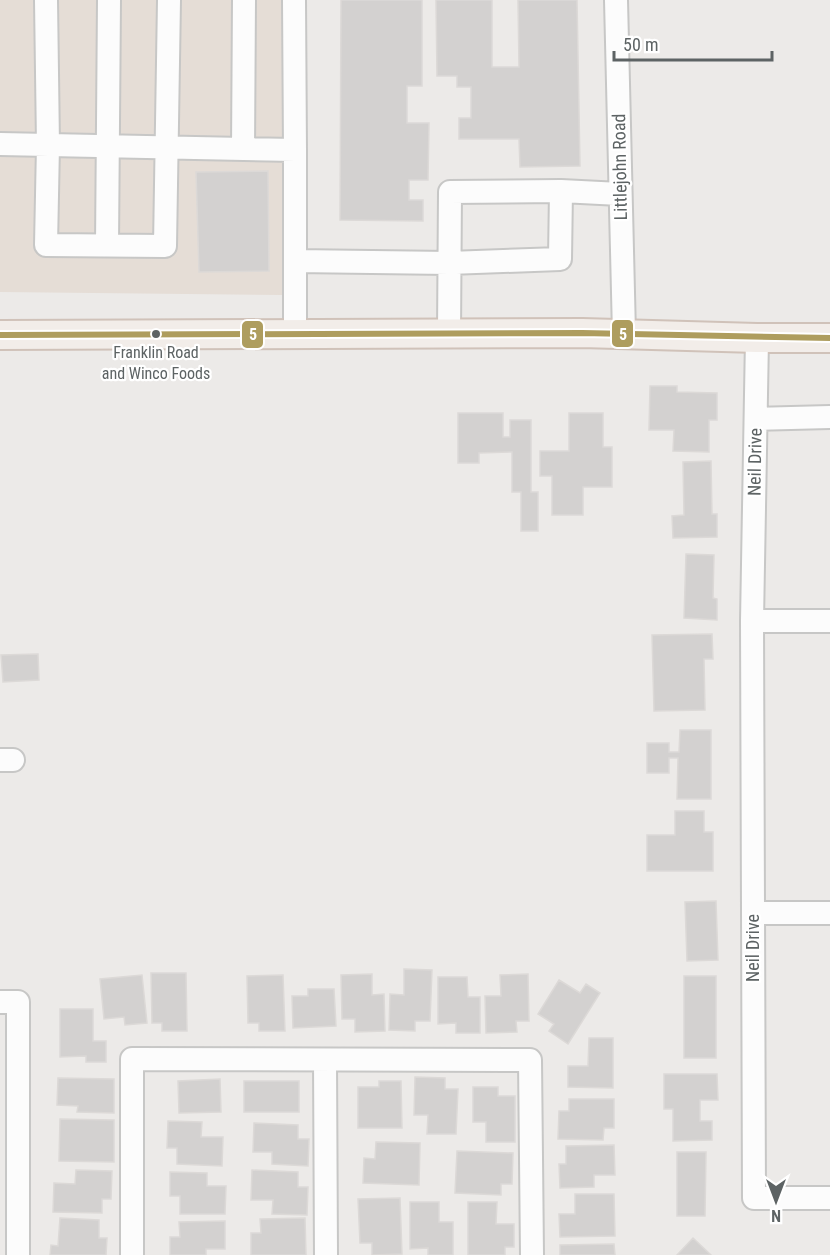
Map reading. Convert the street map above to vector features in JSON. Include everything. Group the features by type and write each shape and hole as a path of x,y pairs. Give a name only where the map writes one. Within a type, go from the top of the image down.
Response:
{"main road":[{"path":"0,335 448,333 830,338"}],"street":[{"path":"46,0 48,145 46,245 165,246 170,0"},
{"path":"107,245 109,0"},
{"path":"243,149 244,0"},
{"path":"294,0 295,334"},
{"name":"Littlejohn Road","path":"615,0 624,334"},
{"path":"0,144 295,150"},
{"path":"295,261 448,263 560,259 561,191"},
{"path":"448,333 450,192 561,191 620,194"},
{"name":"Neil Drive","path":"757,338 752,621 754,1198 830,1198"},
{"path":"756,419 830,417"},
{"path":"752,621 830,621"},
{"path":"753,913 830,913"},
{"path":"0,1002 18,1002 18,1255"},
{"path":"132,1255 132,1059 530,1060 532,1255"},
{"path":"325,1060 326,1255"}],"shaded area":[{"path":"0,0 284,0 282,295 0,292"}],"building":[{"path":"341,0 422,0 422,86 407,86 407,123 429,123 428,180 409,180 409,200 423,200 423,221 340,220"},
{"path":"436,0 492,0 492,67 519,67 518,0 577,0 580,166 520,167 519,139 459,139 459,118 471,118 471,87 457,87 457,76 437,76"},
{"path":"268,171 269,271 199,272 196,172"},
{"path":"650,386 677,386 677,392 717,393 717,420 709,420 709,452 673,451 674,430 649,430"},
{"path":"458,413 503,413 503,437 510,437 510,420 531,420 531,492 538,492 538,531 521,531 521,492 512,492 512,452 479,453 479,463 458,463"},
{"path":"569,413 603,413 603,447 612,447 612,487 583,487 583,515 552,515 552,476 540,476 540,451 569,451"},
{"path":"711,461 712,514 717,514 717,537 673,538 672,516 684,515 683,462"},
{"path":"686,554 714,555 713,598 717,599 717,620 684,618"},
{"path":"712,634 713,659 704,659 705,710 654,711 652,635"},
{"path":"38,654 39,680 3,682 1,655"},
{"path":"680,730 711,730 711,799 677,799 678,758 669,758 669,773 647,773 647,743 669,743 669,752 679,752"},
{"path":"675,811 704,811 704,832 713,832 713,871 647,871 647,835 675,835"},
{"path":"716,901 718,960 687,961 685,902"},
{"path":"404,969 432,970 430,1021 415,1021 415,1031 389,1030 390,994 404,995"},
{"path":"151,973 186,973 187,1031 162,1031 162,1023 152,1023"},
{"path":"372,974 372,995 384,994 385,1031 355,1032 355,1019 342,1019 341,975"},
{"path":"528,974 529,1021 516,1021 517,1032 486,1033 485,996 501,996 500,975"},
{"path":"142,975 147,1023 125,1025 124,1017 104,1019 100,979"},
{"path":"283,975 285,1031 259,1031 259,1023 248,1023 247,976"},
{"path":"684,976 716,976 716,1058 684,1058"},
{"path":"438,977 467,977 468,997 480,997 480,1033 456,1033 456,1023 438,1024"},
{"path":"559,980 580,993 586,984 600,993 568,1044 549,1031 554,1024 538,1014"},
{"path":"308,989 334,989 336,1026 293,1028 292,996 308,996"},
{"path":"60,1009 93,1009 93,1041 106,1041 106,1062 86,1062 86,1056 60,1057"},
{"path":"589,1038 613,1038 613,1088 568,1087 568,1066 588,1066"},
{"path":"664,1074 717,1074 718,1100 700,1100 700,1121 712,1121 712,1140 673,1141 673,1109 664,1109"},
{"path":"415,1077 445,1078 445,1089 458,1089 456,1134 427,1134 428,1115 414,1115"},
{"path":"58,1078 114,1079 114,1113 77,1112 78,1106 57,1105"},
{"path":"220,1079 221,1112 179,1113 178,1081"},
{"path":"244,1081 299,1081 299,1112 244,1112"},
{"path":"379,1081 401,1081 402,1128 358,1128 358,1087 379,1087"},
{"path":"473,1087 498,1087 498,1096 515,1096 515,1142 486,1142 486,1122 473,1122"},
{"path":"569,1099 614,1099 614,1128 604,1128 603,1140 558,1139 559,1111 569,1111"},
{"path":"60,1119 114,1120 114,1162 59,1161"},
{"path":"168,1121 202,1122 201,1137 223,1137 222,1166 177,1164 177,1148 167,1148"},
{"path":"254,1123 298,1125 298,1139 309,1139 308,1166 272,1164 272,1152 253,1152"},
{"path":"376,1142 420,1143 419,1185 363,1183 364,1158 375,1159"},
{"path":"614,1145 615,1175 594,1175 594,1187 560,1188 559,1164 566,1164 566,1146"},
{"path":"457,1151 513,1153 512,1184 501,1184 501,1195 455,1193"},
{"path":"677,1152 706,1152 705,1216 677,1216"},
{"path":"76,1170 112,1171 111,1199 102,1199 102,1213 53,1212 54,1183 75,1184"},
{"path":"252,1170 298,1172 298,1187 308,1187 307,1215 272,1214 273,1200 251,1200"},
{"path":"170,1172 207,1173 207,1186 226,1186 225,1214 180,1214 180,1196 170,1196"},
{"path":"575,1194 614,1194 615,1236 560,1237 559,1214 575,1214"},
{"path":"400,1198 402,1254 372,1255 372,1243 360,1243 358,1199"},
{"path":"410,1202 439,1202 439,1222 453,1222 453,1255 428,1255 428,1248 410,1249"},
{"path":"468,1202 497,1202 496,1224 514,1224 514,1247 505,1247 505,1255 468,1255"},
{"path":"60,1218 99,1220 99,1238 107,1238 106,1255 50,1255 51,1245 58,1246"},
{"path":"305,1218 306,1255 251,1255 251,1233 261,1233 260,1219"},
{"path":"225,1221 225,1249 206,1249 206,1255 170,1255 170,1237 180,1237 179,1222"},
{"path":"693,1238 711,1255 677,1255"},
{"path":"614,1244 615,1255 560,1255 560,1245"}],"transit line":[{"name":"5","path":"0,335 582,333 830,338"}],"place":[{"name":"Franklin Road and Winco Foods","path":"156,334"}]}
